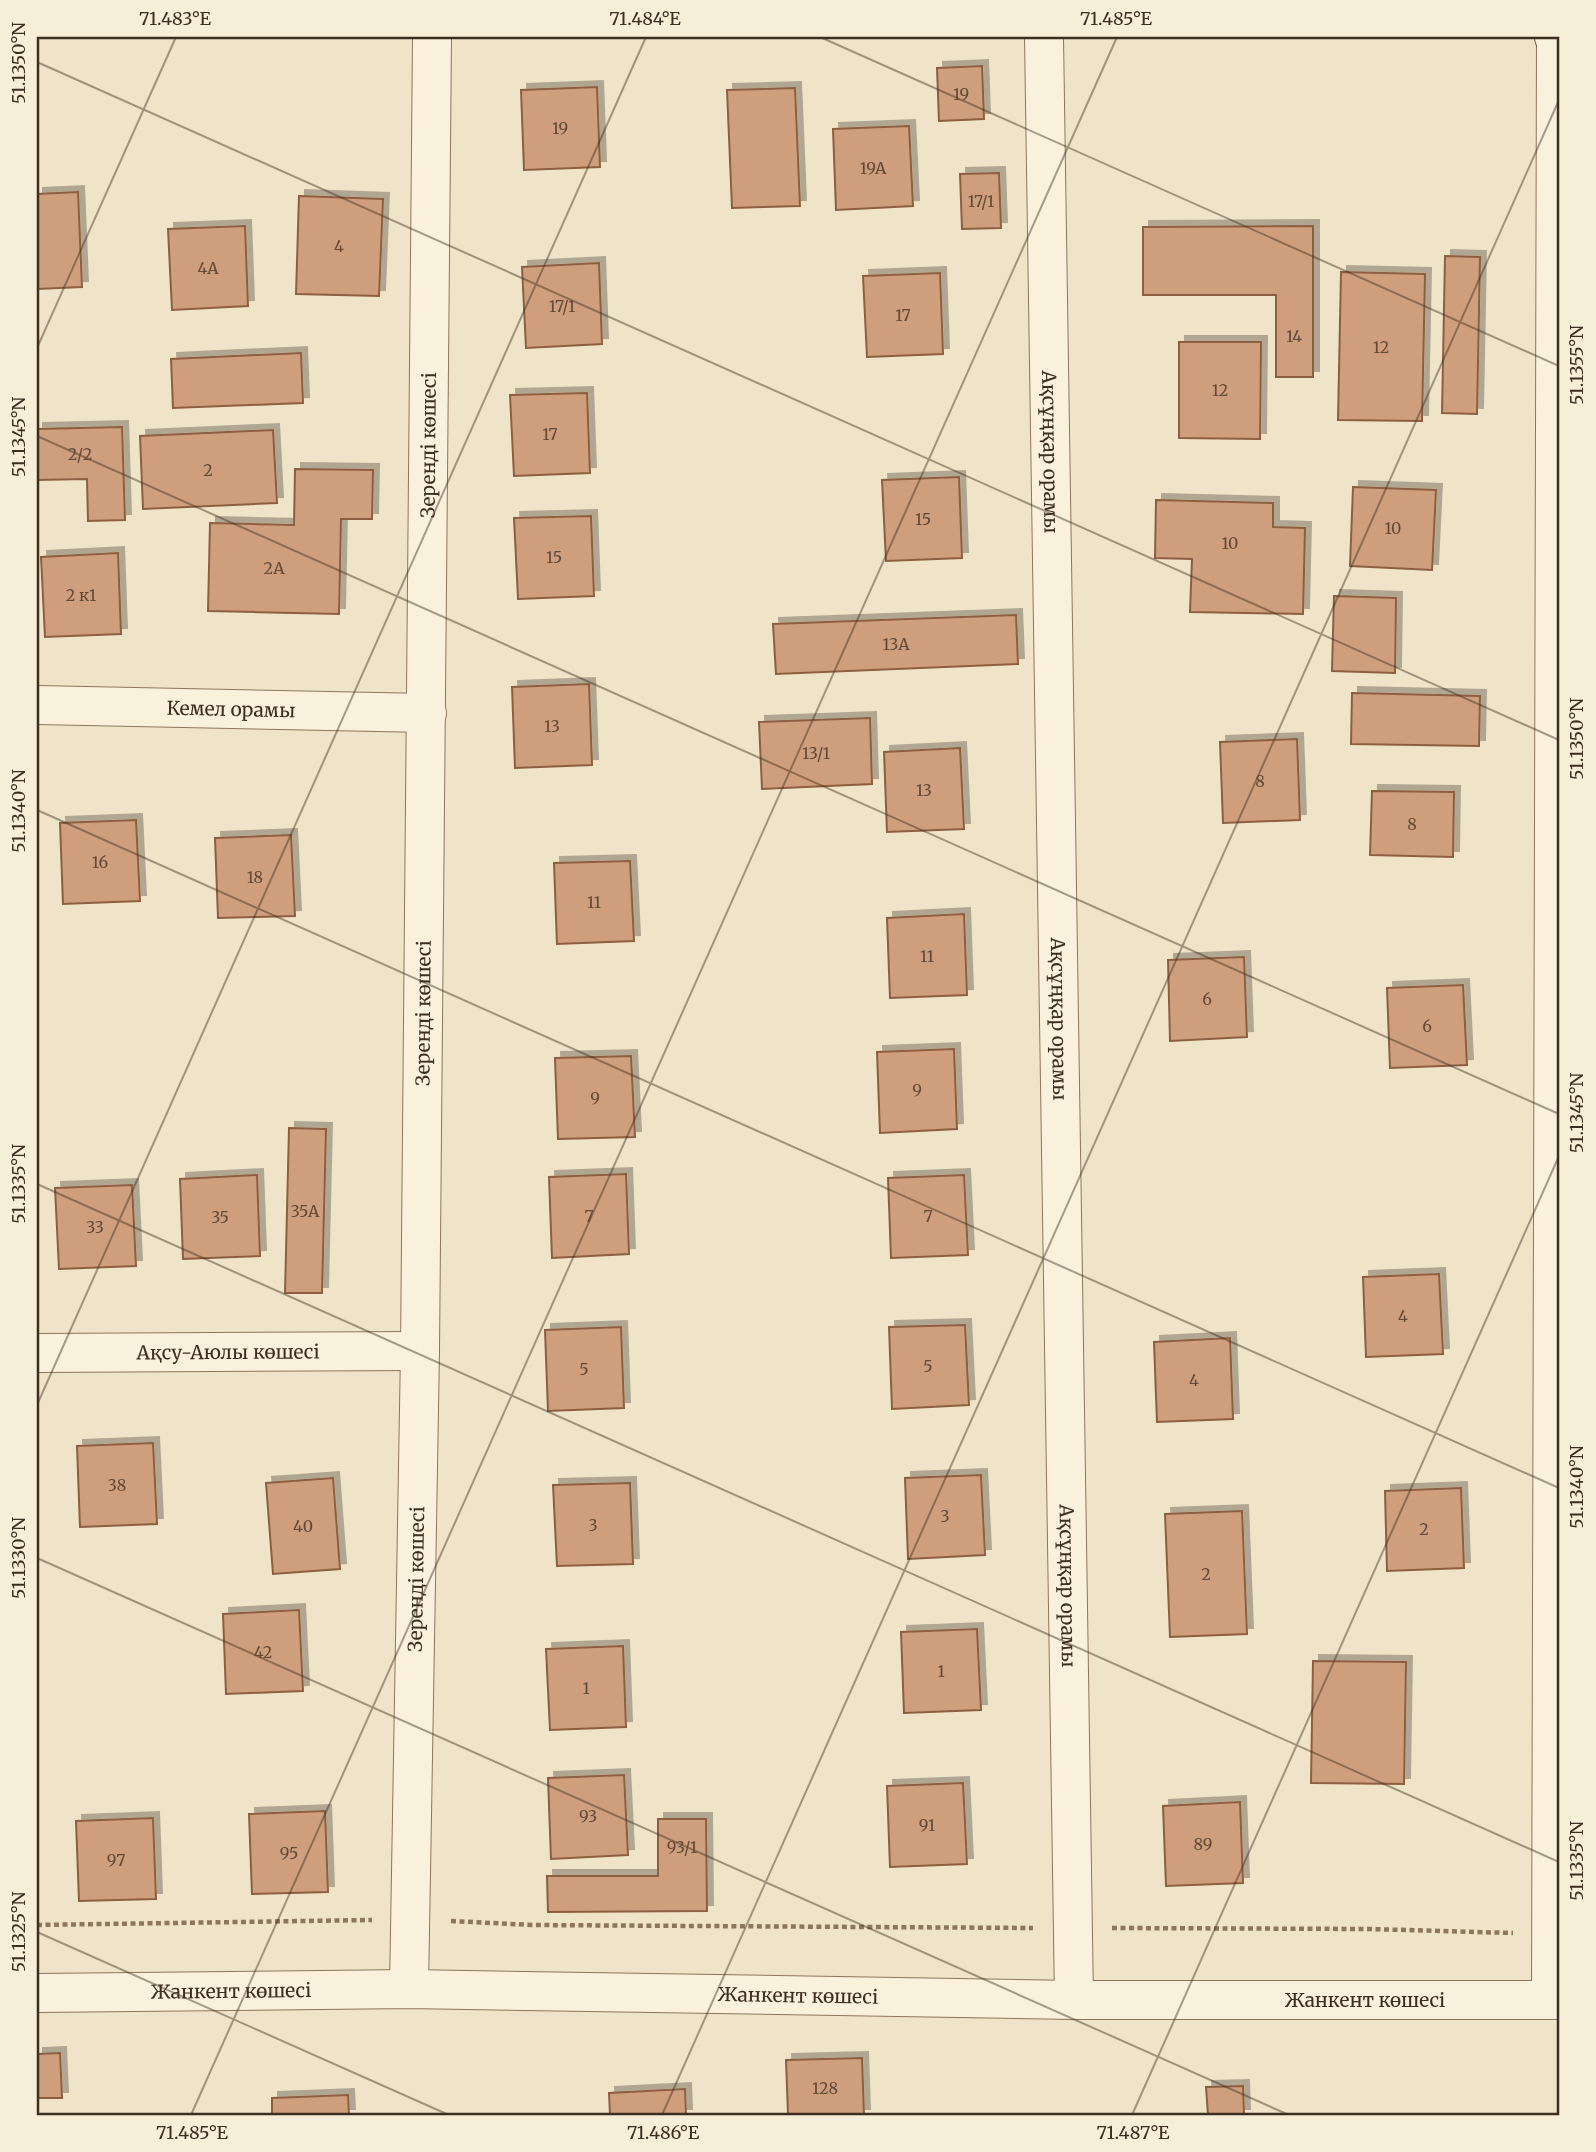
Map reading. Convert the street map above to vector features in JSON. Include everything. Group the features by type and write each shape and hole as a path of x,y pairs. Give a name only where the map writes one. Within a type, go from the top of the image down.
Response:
{"street":[{"name":"Зеренді көшесі","path":"409,1989 420,1351 432,37"},
{"name":"Ақсұңқар орамы","path":"1044,37 1074,2000"},
{"path":"1555,2000 1551,1934 1556,37"},
{"name":"Кемел орамы","path":"37,705 427,713"},
{"name":"Ақсу-Аюлы көшесі","path":"37,1353 420,1351"},
{"name":"Жанкент көшесі","path":"37,1993 409,1989 1074,2000 1555,2000"}],"path":[{"path":"37,1925 412,1919 532,1925 1357,1929 1551,1934"}],"building":[{"path":"982,66 984,119 939,121 937,68"},
{"path":"597,87 600,167 524,170 521,90"},
{"path":"795,88 800,206 732,208 727,90"},
{"path":"909,126 913,206 836,210 833,129"},
{"path":"999,173 1001,228 962,229 960,174"},
{"path":"78,192 82,287 37,289 37,194"},
{"path":"299,196 383,199 379,296 296,294"},
{"path":"245,226 248,306 172,310 168,229"},
{"path":"1313,226 1313,377 1276,377 1276,295 1143,295 1143,227"},
{"path":"1445,256 1480,257 1477,414 1442,413"},
{"path":"599,263 602,344 526,348 522,267"},
{"path":"1341,272 1425,274 1422,421 1338,420"},
{"path":"940,273 943,354 867,357 863,276"},
{"path":"1179,342 1261,342 1260,439 1179,438"},
{"path":"301,353 303,403 173,408 171,359"},
{"path":"587,393 590,473 514,476 510,395"},
{"path":"122,427 125,520 88,521 87,479 37,480 37,429"},
{"path":"273,430 277,503 143,509 140,436"},
{"path":"295,469 373,470 372,519 341,519 339,614 208,611 210,523 294,525"},
{"path":"959,477 962,558 886,561 882,480"},
{"path":"1353,487 1436,490 1432,570 1350,566"},
{"path":"1156,500 1273,503 1273,527 1305,528 1303,614 1190,612 1192,559 1155,558"},
{"path":"591,516 594,596 518,599 514,518"},
{"path":"118,553 121,634 45,637 41,557"},
{"path":"1334,596 1396,598 1395,673 1332,671"},
{"path":"1016,615 1018,664 776,674 773,624"},
{"path":"589,684 592,765 515,768 512,687"},
{"path":"1352,693 1480,696 1479,746 1351,744"},
{"path":"870,718 872,784 762,789 759,722"},
{"path":"1297,739 1300,820 1223,823 1220,742"},
{"path":"960,748 964,829 887,832 884,752"},
{"path":"1372,791 1454,792 1453,857 1370,855"},
{"path":"136,820 140,901 63,904 60,823"},
{"path":"291,835 295,916 218,918 215,838"},
{"path":"630,861 634,941 557,944 554,863"},
{"path":"964,914 967,995 890,998 887,918"},
{"path":"1244,957 1247,1037 1170,1041 1168,960"},
{"path":"1463,985 1467,1065 1390,1068 1387,988"},
{"path":"954,1049 957,1129 880,1133 877,1052"},
{"path":"631,1056 635,1137 558,1139 555,1058"},
{"path":"289,1128 326,1129 322,1293 285,1293"},
{"path":"626,1174 629,1254 552,1258 549,1177"},
{"path":"257,1175 260,1256 183,1259 180,1179"},
{"path":"964,1175 968,1255 891,1258 888,1178"},
{"path":"132,1185 136,1266 59,1269 55,1188"},
{"path":"1439,1274 1443,1354 1366,1357 1363,1277"},
{"path":"965,1325 969,1405 892,1409 889,1327"},
{"path":"621,1327 624,1408 548,1411 545,1330"},
{"path":"1230,1338 1233,1419 1157,1422 1154,1342"},
{"path":"153,1443 157,1524 80,1527 77,1446"},
{"path":"981,1475 985,1555 908,1559 905,1478"},
{"path":"333,1478 340,1569 273,1574 266,1483"},
{"path":"630,1483 633,1564 557,1566 553,1485"},
{"path":"1461,1488 1464,1568 1387,1571 1385,1491"},
{"path":"1242,1511 1247,1634 1170,1637 1165,1514"},
{"path":"299,1610 303,1691 226,1694 223,1614"},
{"path":"977,1629 981,1710 904,1713 901,1632"},
{"path":"623,1646 626,1727 550,1730 546,1649"},
{"path":"1313,1661 1406,1662 1404,1784 1311,1783"},
{"path":"624,1775 628,1855 551,1859 548,1778"},
{"path":"963,1783 967,1864 890,1867 887,1786"},
{"path":"1240,1802 1243,1883 1166,1886 1163,1806"},
{"path":"325,1811 328,1892 252,1894 249,1814"},
{"path":"153,1818 156,1899 79,1901 76,1821"},
{"path":"658,1819 706,1819 707,1911 548,1912 547,1876 658,1876"},
{"path":"60,2053 62,2098 37,2098 37,2054"},
{"path":"862,2058 864,2115 788,2115 786,2060"},
{"path":"1243,2086 1244,2115 1208,2115 1206,2087"},
{"path":"685,2089 686,2115 610,2115 609,2093"},
{"path":"348,2095 349,2115 272,2115 272,2098"}]}
